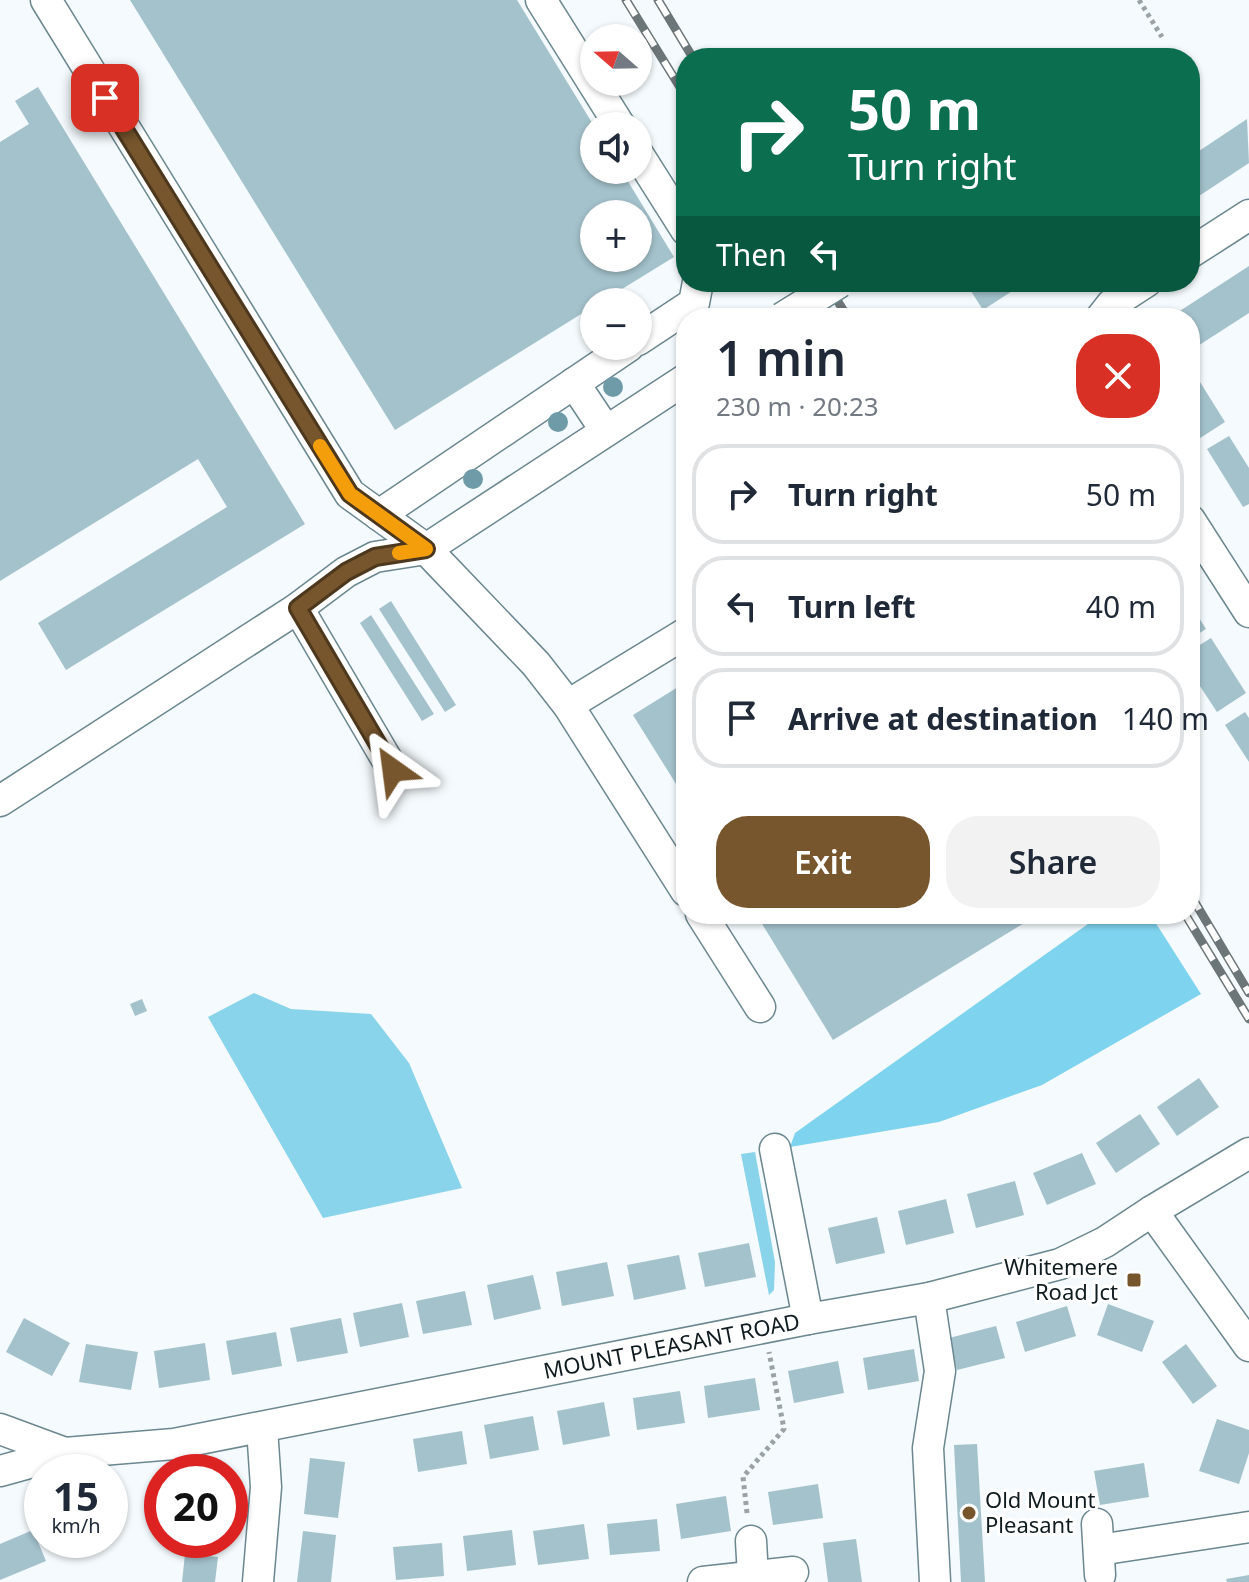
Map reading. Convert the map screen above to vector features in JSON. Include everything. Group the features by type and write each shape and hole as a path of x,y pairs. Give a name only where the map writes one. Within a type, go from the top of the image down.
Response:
{"street":[{"path":"46,0 350,494 426,549 536,664 568,705 676,875"},
{"path":"541,0 611,112"},
{"path":"652,176 676,214"},
{"path":"1200,247 1249,215"},
{"path":"686,308 694,303 696,292"},
{"path":"798,308 824,292"},
{"path":"1109,308 1131,292"},
{"path":"652,331 676,315"},
{"path":"379,515 608,360"},
{"path":"574,383 606,431"},
{"path":"0,801 298,608 346,572 375,557 426,549 676,386"},
{"path":"1200,536 1249,612"},
{"path":"298,608 393,770"},
{"path":"568,705 676,639"},
{"path":"707,924 760,1007"},
{"path":"775,1149 808,1319"},
{"name":"MOUNT PLEASANT ROAD","path":"0,1471 65,1453 174,1444 764,1327 929,1298 1060,1264 1105,1242 1249,1153"},
{"path":"1152,1211 1249,1346"},
{"path":"929,1298 940,1371 928,1448 935,1582"},
{"path":"258,1582 266,1487 262,1428"},
{"name":"MOUNT PLEASANT ROAD","path":"0,1429 65,1453"},
{"path":"1099,1549 1249,1527"},
{"path":"751,1541 753,1576"},
{"path":"703,1582 793,1572"}],"path":[{"path":"1139,0 1162,37"},
{"path":"751,1541 743,1477 784,1429 764,1327"}],"shaded area":[{"path":"1088,924 1156,924 1201,994 1042,1085 939,1122 790,1147 795,1133"},
{"path":"254,993 291,1009 371,1014 409,1063 462,1188 323,1218 208,1017"},
{"path":"755,1152 775,1262 774,1290 769,1295 741,1154"}],"building":[{"path":"130,0 517,0 585,112 580,112 580,184 630,184 639,200 580,200 580,272 650,272 624,288 580,288 580,315 395,430"},
{"path":"38,87 305,524 66,670 38,623 227,507 198,459 0,581 0,142 29,124 15,101"},
{"path":"1247,119 1249,163 1200,195 1200,150"},
{"path":"652,221 674,257 652,271"},
{"path":"1249,266 1249,313 1200,345 1200,308 1184,308"},
{"path":"972,292 1011,292 986,308 982,308"},
{"path":"1200,382 1225,422 1200,438"},
{"path":"1229,436 1249,468 1249,504 1243,507 1207,449"},
{"path":"391,601 456,705 445,712 379,609"},
{"path":"371,615 434,714 422,721 360,623"},
{"path":"1200,619 1206,629 1200,633"},
{"path":"1211,638 1246,693 1217,712 1200,686 1200,645"},
{"path":"676,688 676,784 633,715"},
{"path":"1245,712 1249,718 1249,762 1225,725"},
{"path":"762,924 1023,924 833,1040"},
{"path":"142,999 147,1011 135,1016 130,1004"},
{"path":"1199,1078 1219,1107 1177,1136 1157,1107"},
{"path":"1140,1114 1160,1144 1116,1173 1096,1143"},
{"path":"1082,1153 1096,1184 1047,1205 1033,1173"},
{"path":"1015,1181 1024,1215 976,1228 967,1194"},
{"path":"946,1199 954,1233 906,1245 898,1211"},
{"path":"877,1217 885,1253 836,1264 828,1228"},
{"path":"749,1243 756,1277 705,1287 698,1253"},
{"path":"679,1255 686,1289 634,1300 627,1265"},
{"path":"607,1262 614,1296 562,1306 556,1272"},
{"path":"533,1275 541,1309 494,1320 487,1285"},
{"path":"465,1291 472,1325 423,1334 416,1301"},
{"path":"402,1303 409,1337 360,1347 353,1313"},
{"path":"1108,1304 1154,1321 1142,1352 1097,1335"},
{"path":"1067,1306 1076,1336 1025,1352 1016,1322"},
{"path":"24,1318 70,1343 52,1376 6,1352"},
{"path":"341,1318 348,1353 297,1362 290,1328"},
{"path":"996,1326 1005,1358 957,1370 949,1338"},
{"path":"276,1332 282,1366 232,1375 226,1341"},
{"path":"205,1343 210,1380 159,1388 154,1351"},
{"path":"86,1344 138,1352 131,1390 79,1382"},
{"path":"1186,1344 1217,1386 1193,1404 1162,1362"},
{"path":"914,1349 919,1381 868,1390 863,1358"},
{"path":"838,1361 844,1393 794,1403 788,1371"},
{"path":"755,1378 760,1410 708,1418 704,1386"},
{"path":"680,1391 685,1423 637,1430 633,1398"},
{"path":"604,1402 610,1436 563,1445 557,1411"},
{"path":"533,1416 539,1450 490,1459 484,1425"},
{"path":"1217,1419 1249,1430 1249,1453 1239,1484 1199,1471"},
{"path":"462,1431 467,1464 418,1472 413,1439"},
{"name":"Old Mount Pleasant","path":"977,1444 985,1582 961,1582 954,1445"},
{"path":"310,1458 345,1462 338,1518 304,1514"},
{"path":"1144,1463 1149,1497 1100,1505 1094,1471"},
{"path":"818,1484 823,1518 773,1525 768,1492"},
{"path":"726,1496 731,1531 681,1539 676,1504"},
{"path":"657,1519 660,1551 610,1555 607,1524"},
{"path":"584,1524 589,1559 538,1565 533,1531"},
{"path":"512,1530 516,1565 467,1571 463,1536"},
{"path":"303,1531 336,1535 331,1582 297,1582"},
{"path":"24,1534 24,1558 45,1558 46,1561 0,1580 0,1544"},
{"path":"856,1539 862,1582 828,1582 823,1543"},
{"path":"442,1543 444,1576 396,1580 393,1547"},
{"path":"185,1558 218,1558 215,1582 182,1582"},
{"path":"1249,1575 1249,1582 1227,1582 1226,1579"}],"railway":[{"path":"626,0 676,81"},
{"path":"658,0 687,48"},
{"path":"805,292 815,308"},
{"path":"832,292 842,308"},
{"path":"1200,911 1249,993"},
{"path":"1191,924 1249,1019"}],"slow traffic":[{"path":"320,446 350,494 426,549 399,553"}],"place":[{"name":"Whitemere Road Jct","path":"1134,1280"},
{"name":"Old Mount Pleasant","path":"969,1513"}],"route":[{"path":"105,98 350,494 426,549 375,557 346,572 298,608 393,770"}]}
